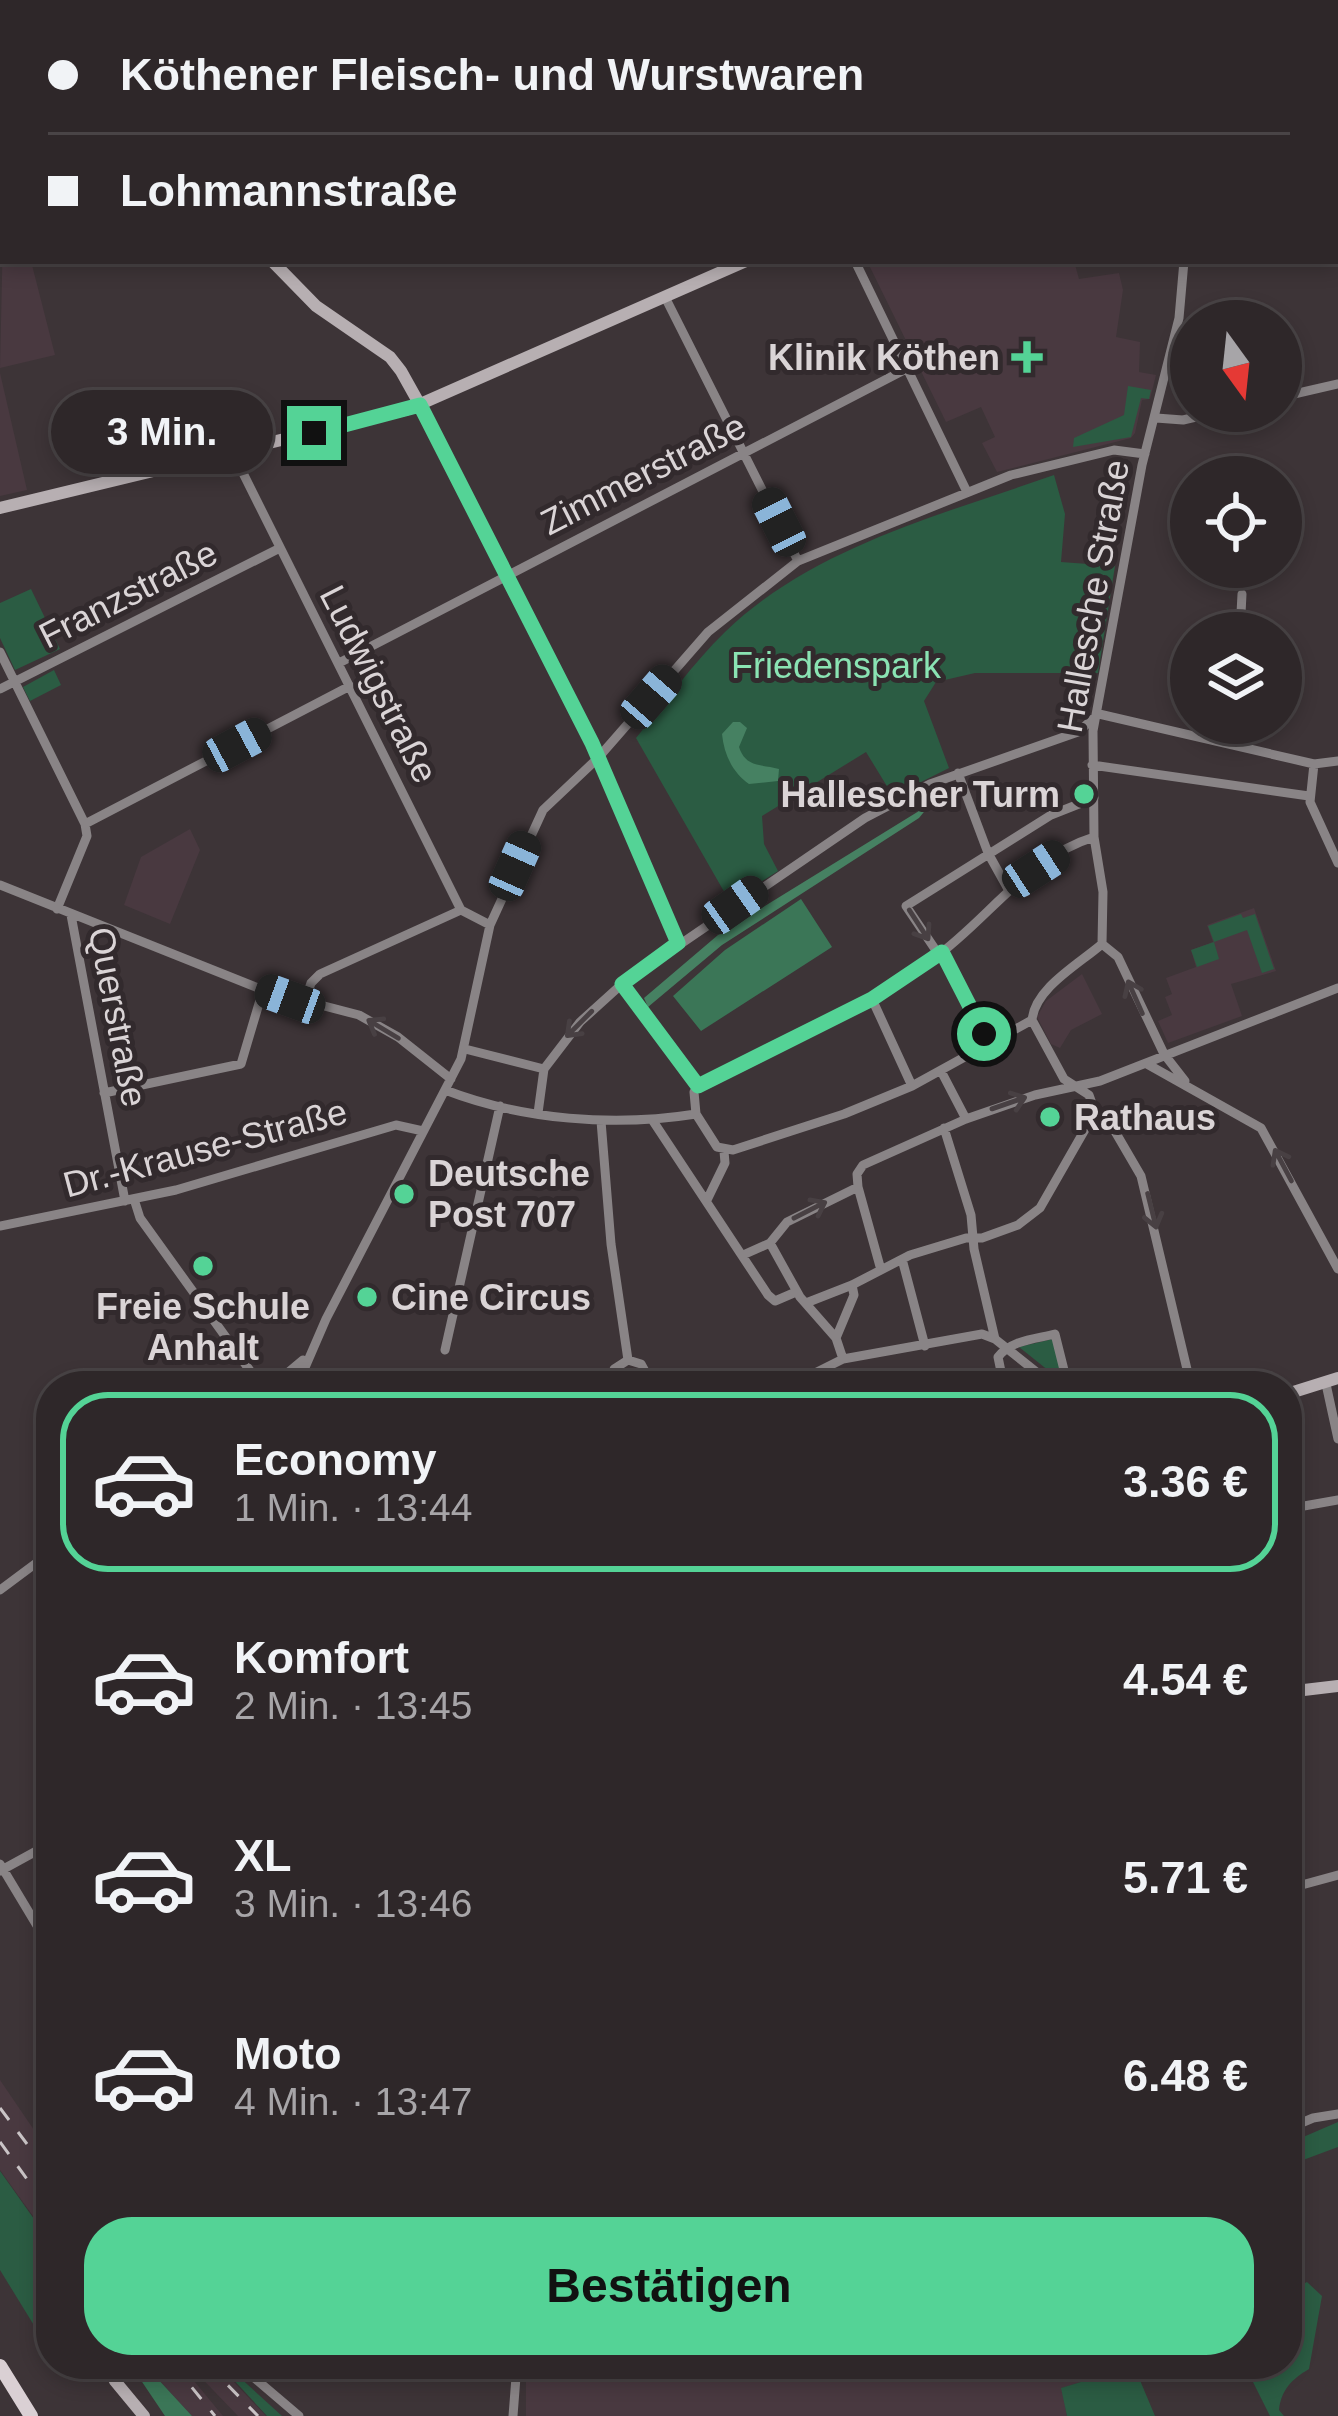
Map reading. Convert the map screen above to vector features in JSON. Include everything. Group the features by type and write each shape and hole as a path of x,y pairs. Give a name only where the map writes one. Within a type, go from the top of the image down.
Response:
{"main road":[{"path":"275,264 316,306 390,357 420,405"},
{"path":"0,508 420,405 739,264"},
{"path":"1302,1390 1332,1381"},
{"path":"1302,1690 1338,1686"},
{"path":"0,2366 32,2416"},
{"path":"117,2379 144,2416"}],"street":[{"path":"856,264 967,492"},
{"name":"Hallesche Straße","path":"1102,944 1093,731 1145,454 1179,318 1184,264"},
{"path":"665,296 798,561"},
{"name":"Zimmerstraße","path":"339,663 908,368"},
{"path":"1302,393 1338,384"},
{"path":"420,405 598,758 678,943"},
{"path":"1156,418 1170,419"},
{"path":"303,1371 465,1048 490,925 543,810 598,758 708,632 798,561 1010,475 1079,456 1114,451 1145,454"},
{"name":"Ludwigstraße","path":"232,453 461,910"},
{"name":"Franzstraße","path":"0,689 280,548"},
{"path":"1241,612 1242,594"},
{"path":"0,652 86,824 87,836 57,909"},
{"path":"86,824 350,686"},
{"path":"538,1113 544,1070 562,1041 622,984 886,806 958,773 1078,732 1099,714 1314,764 1338,760"},
{"path":"1314,764 1309,796 1338,863"},
{"path":"1092,765 1309,796"},
{"path":"958,773 988,853 1008,889"},
{"path":"989,1045 940,954 906,906 1051,814 1094,798"},
{"path":"725,1152 696,1114 698,1086 872,999 940,954 1008,889 1074,844 1094,837"},
{"path":"0,885 263,990 380,1025 461,1096 601,1121 653,1121 696,1114"},
{"path":"305,1001 320,974 461,910 490,925"},
{"name":"Querstraße","path":"71,915 104,1093 130,1200 249,1371"},
{"path":"1187,1084 1164,1054 1118,957 1102,944 1033,1009 1032,1020 1064,1079 1089,1095 1095,1112 1122,1142 1149,1199 1188,1371"},
{"path":"622,984 698,1086"},
{"path":"881,1270 858,1187 857,1174 863,1165 966,1119 1147,1064 1338,988"},
{"path":"104,1093 241,1064 263,990"},
{"path":"872,999 912,1086"},
{"path":"725,1152 844,1114 912,1086 1032,1020"},
{"path":"465,1048 544,1070"},
{"path":"1147,1064 1261,1128 1338,1269"},
{"path":"940,1071 966,1119"},
{"path":"445,1350 500,1106"},
{"path":"806,1303 902,1259 1010,1229 1040,1208 1095,1112"},
{"path":"601,1121 628,1360"},
{"path":"653,1121 772,1299 796,1292"},
{"name":"Dr.-Krause-Straße","path":"0,1226 130,1200 396,1125 423,1131"},
{"path":"944,1128 963,1186 995,1339"},
{"path":"706,1201 725,1152"},
{"path":"743,1255 770,1243 787,1222 858,1187"},
{"path":"770,1243 796,1292 836,1338 842,1359"},
{"path":"902,1259 925,1346"},
{"path":"836,1338 854,1294 852,1285"},
{"path":"818,1371 842,1359 982,1334 1035,1371"},
{"path":"1001,1371 998,1357 1007,1348 1055,1334 1064,1371"},
{"path":"289,1371 311,1352"},
{"path":"616,1371 628,1360 641,1364 644,1371"},
{"path":"1332,1381 1338,1439"},
{"path":"1302,1506 1338,1500"},
{"path":"0,1590 36,1563"},
{"path":"36,1850 1,1868 36,1925"},
{"path":"1302,1884 1338,1875"},
{"path":"1302,2123 1338,2114"},
{"path":"256,2379 299,2416"},
{"path":"513,2416 516,2379"}],"shaded area":[{"path":"2,264 32,264 55,355 0,368"},
{"name":"Klinik Köthen","path":"868,264 1075,264 1079,279 1119,273 1123,290 1116,337 1140,342 1139,372 1156,375 1150,399 1142,400 1131,438 997,472 982,443 995,437 981,407 946,422"},
{"path":"0,373 27,490 0,496"},
{"path":"733,722 747,728 739,747 742,754 755,764 779,769 778,781 749,784 738,774 722,734"},
{"path":"932,802 919,818 722,945 648,1007 644,998 718,935"},
{"path":"190,829 200,850 170,924 124,905 141,857"},
{"path":"801,899 832,947 701,1031 673,996 725,950"},
{"path":"1254,908 1276,971 1231,984 1242,1016 1168,1043 1158,1021 1172,1015 1165,997 1172,994 1166,978 1196,967 1191,950 1213,942 1207,925"},
{"path":"1082,974 1102,1014 1071,1030 1060,1048 1051,1044 1037,1017 1046,1001"},
{"path":"0,2080 36,2133 36,2220 0,2170"},
{"path":"140,2379 158,2379 192,2416 165,2416"},
{"path":"158,2379 192,2379 223,2416 192,2416"},
{"path":"202,2379 231,2379 266,2416 238,2416"},
{"path":"526,2379 1091,2379 1062,2388 1067,2416 526,2416"}],"green space":[{"path":"1128,386 1151,390 1149,399 1141,398 1131,437 1073,447 1074,438 1124,415"},
{"name":"Friedenspark","path":"1054,475 1065,514 1061,562 1115,566 1098,673 975,673 936,682 924,701 949,768 893,796 866,752 762,816 764,844 778,871 730,902 636,738 725,632 798,577 880,537"},
{"path":"31,589 60,649 15,670 0,638 0,603"},
{"path":"54,670 61,685 30,701 23,687"},
{"path":"1255,914 1274,969 1262,973 1247,930 1214,942 1208,926"},
{"path":"1214,942 1219,959 1197,967 1191,950"},
{"path":"1053,1339 1061,1371 1049,1371 1019,1347"},
{"path":"1338,2122 1338,2147 1302,2160 1302,2138"},
{"path":"0,2171 36,2222 36,2329 0,2270"},
{"path":"1307,2282 1322,2296 1309,2369 1302,2374 1302,2284"},
{"path":"233,2379 241,2379 282,2416 267,2416"},
{"path":"1091,2379 1139,2379 1155,2416 1067,2416 1061,2388"},
{"path":"1252,2379 1296,2379 1280,2403 1284,2416 1270,2416"}],"railway":[{"path":"0,2108 36,2156"},
{"path":"0,2142 36,2191"},
{"path":"185,2379 215,2416"},
{"path":"222,2379 258,2416"}],"place":[{"name":"Klinik Köthen","path":"1027,357"},
{"name":"Hallescher Turm","path":"1084,794"},
{"name":"Rathaus","path":"1050,1117"},
{"name":"Deutsche Post 707","path":"404,1194"},
{"name":"Freie Schule Anhalt","path":"203,1266"},
{"name":"Cine Circus","path":"367,1297"}],"route":[{"path":"314,433 420,405 592,743 678,943 622,984 698,1086 872,999 942,952 984,1034"}]}
